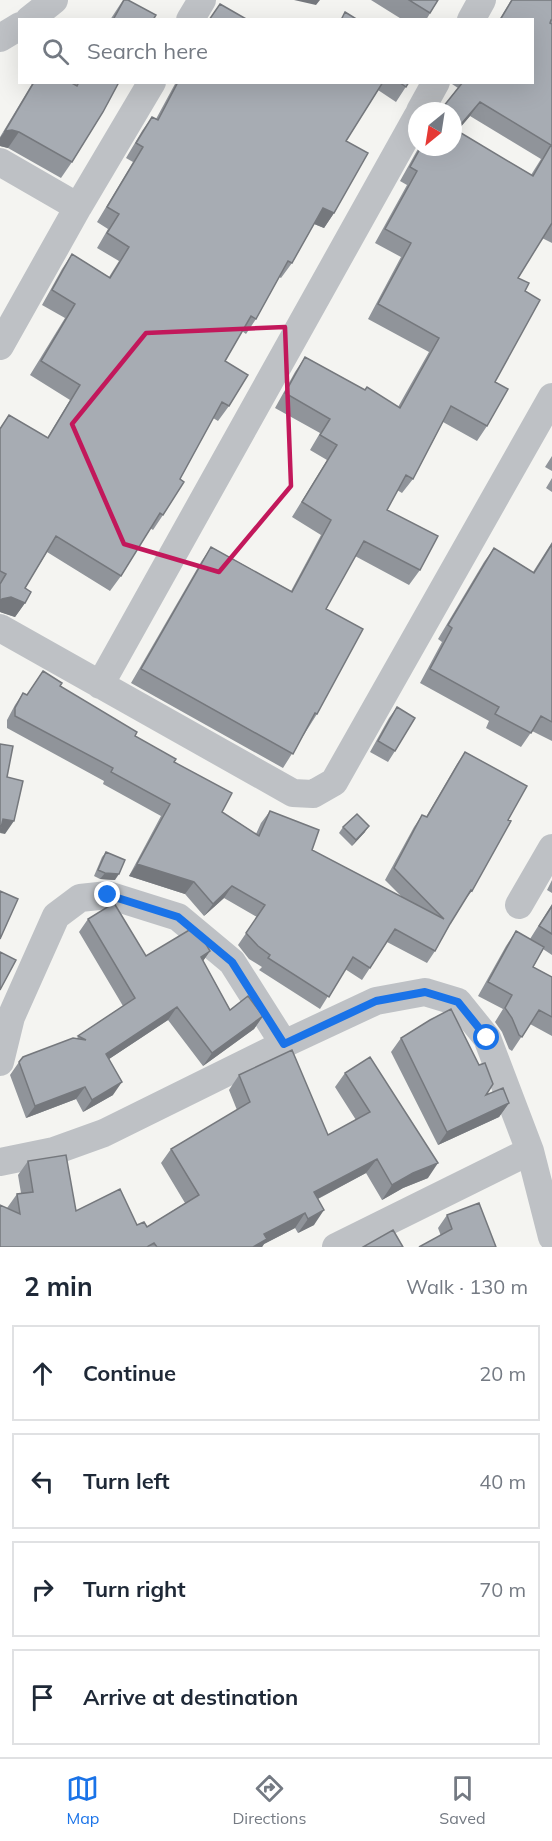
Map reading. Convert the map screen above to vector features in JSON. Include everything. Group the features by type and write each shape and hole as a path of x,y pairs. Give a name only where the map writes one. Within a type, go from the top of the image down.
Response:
{"street":[{"path":"32,18 54,0"},
{"path":"191,18 202,0"},
{"path":"472,18 482,0"},
{"path":"0,38 18,27"},
{"path":"0,346 78,207 152,84"},
{"path":"425,102 435,84"},
{"path":"100,685 408,133"},
{"path":"0,162 78,207"},
{"path":"0,628 293,793 313,794 334,782 552,397"},
{"path":"519,905 552,848"},
{"path":"0,1062 11,1017 56,916 80,897 108,895 178,917 232,962 284,1044"},
{"path":"0,1162 54,1151 104,1133 376,1001 425,992 458,1002 487,1038 530,1151 552,1237"},
{"path":"336,1247 530,1151"}],"highlighted area":[{"path":"285,327 291,486 219,572 124,544 72,424 146,333"}],"building":[{"path":"124,0 156,15 154,18 114,18"},
{"path":"409,0 438,0 430,13"},
{"path":"512,0 552,0 550,23 552,24 552,223 518,278 529,283 525,291 540,300 495,382 508,389 487,426 451,406 413,479 406,475 387,510 438,536 420,570 364,541 326,609 363,629 293,754 141,669 211,547 292,592 331,520 302,502 337,445 320,435 330,419 285,393 305,357 365,390 367,387 400,408 439,338 378,304 411,243 385,229 417,171 410,167 416,156 462,156 462,134 533,176 551,145 480,102 462,123 462,102 447,102 461,84 534,84 534,18 501,18"},
{"path":"220,4 244,18 210,18"},
{"path":"345,12 355,18 342,18"},
{"path":"33,84 74,84 77,86 78,84 118,84 72,162 19,132 5,131"},
{"path":"177,84 382,84 346,141 368,153 334,213 323,208 292,263 288,261 256,319 251,316 225,361 248,375 229,406 222,402 180,479 184,482 163,515 160,513 121,576 56,536 25,588 31,592 25,603 11,597 0,601 0,584 6,574 0,571 0,429 9,415 48,438 80,385 41,361 75,304 52,290 72,254 110,278 129,247 107,233 119,214 107,207 143,147 136,143 152,117 158,120"},
{"path":"552,544 552,722 541,716 531,733 495,714 499,707 430,669 452,628 448,625 494,548 534,573"},
{"path":"43,671 62,683 60,686 137,732 135,736 176,759 174,762 232,793 222,812 259,836 270,811 319,830 312,850 444,919 394,868 422,815 427,817 465,752 527,786 508,820 511,821 472,891 435,951 395,929 370,968 353,957 329,997 268,958 270,955 246,933 265,905 232,886 213,904 194,882 137,864 170,804 111,772 113,768 15,716 15,708 23,693 27,695"},
{"path":"397,707 415,718 395,751 378,741"},
{"path":"0,744 13,746 7,777 23,781 14,821 3,819 0,832"},
{"path":"357,814 369,826 356,840 343,827"},
{"path":"106,852 125,860 119,874 98,870"},
{"path":"0,891 18,899 0,939"},
{"path":"114,903 146,956 191,929 203,939 210,951 201,957 230,1010 248,996 263,1016 212,1053 177,1007 106,1054 122,1082 92,1100 85,1087 35,1106 19,1062 23,1057 73,1038 86,1040 78,1036 135,998 88,919"},
{"path":"552,906 552,934 539,926"},
{"path":"516,931 544,947 533,967 552,977 552,1017 539,1010 522,1037 505,1008 512,995 488,982"},
{"path":"0,952 16,960 0,990"},
{"path":"451,1009 479,1065 485,1063 493,1084 486,1095 503,1088 509,1103 447,1132 401,1038"},
{"path":"292,1050 328,1135 370,1112 345,1073 370,1057 438,1163 392,1185 377,1159 314,1192 324,1210 308,1219 305,1213 264,1234 267,1239 253,1247 157,1247 154,1243 147,1247 0,1247 0,1205 20,1214 17,1194 33,1192 28,1161 66,1155 76,1211 120,1189 137,1225 144,1222 147,1227 199,1195 171,1149 250,1102 239,1075"},
{"path":"479,1203 496,1247 419,1247 452,1229 447,1215"},
{"path":"393,1230 403,1247 363,1247"}],"route":[{"path":"108,895 178,917 232,962 284,1044 376,1001 425,992 458,1002 487,1038"}]}
